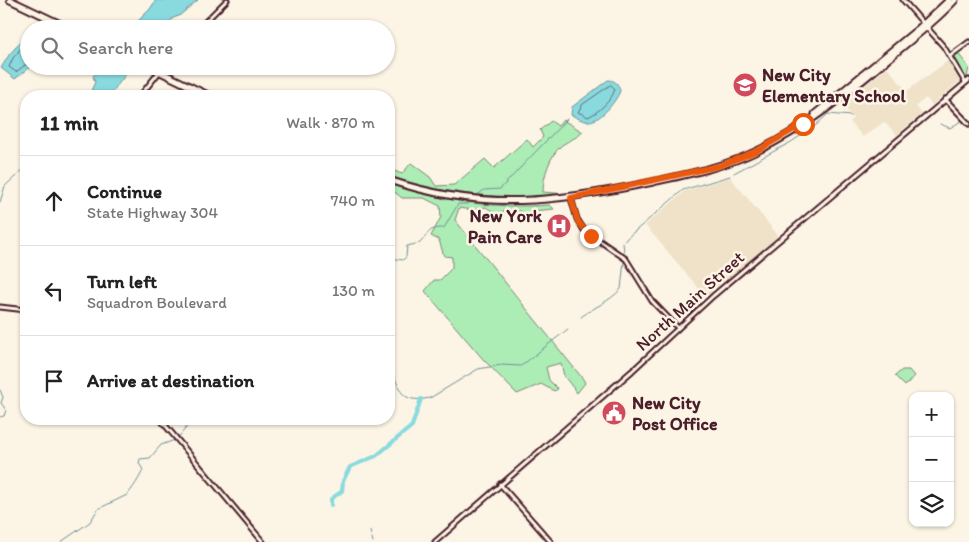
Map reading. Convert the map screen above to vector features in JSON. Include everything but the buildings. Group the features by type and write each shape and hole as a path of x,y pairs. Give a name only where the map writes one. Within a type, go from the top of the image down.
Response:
{"main road":[{"path":"10,0 52,20"},
{"path":"926,25 949,0"},
{"path":"395,182 469,199 520,202 571,198 719,166 757,151 834,103 955,0"},
{"path":"166,75 198,90"}],"street":[{"path":"207,20 227,0"},
{"path":"903,0 926,25 967,81"},
{"path":"950,56 969,42"},
{"path":"145,90 158,75"},
{"name":"North Main Street","path":"435,542 592,406 678,328 967,81"},
{"path":"945,99 969,124"},
{"path":"571,198 577,219 584,230 626,259 652,301 678,328"},
{"path":"0,307 20,309"},
{"path":"165,425 264,542"},
{"path":"500,484 551,542"}],"shaded area":[{"path":"949,60 960,81 932,105 926,98 916,106 922,114 897,135 884,122 863,137 850,122 853,118 842,105 887,67 907,91"},
{"path":"730,177 777,234 777,238 707,298 645,225 685,191"}],"green space":[{"path":"958,53 969,68 967,77 963,76 954,58"},
{"path":"563,120 583,132 558,149 551,160 544,179 543,192 566,194 521,197 476,195 432,188 395,178 395,171 402,174 411,163 430,177 436,186 454,185 485,159 494,168 527,139 533,147 543,137 540,130 551,121 558,126"},
{"path":"395,186 428,195 468,202 509,206 550,205 554,209 533,211 527,216 526,220 520,211 500,212 497,215 486,207 473,210 459,208 455,220 583,379 585,383 577,393 564,376 561,363 546,367 549,380 558,389 554,391 541,384 517,394 482,358 425,291 434,280 440,280 452,268 452,257 444,256 439,240 431,236 441,217 440,206 424,198 402,198 396,193"},
{"path":"902,370 909,370 914,376 905,386 895,376"}],"water":[{"path":"156,0 198,0 172,20 139,20"},
{"path":"20,42 20,75 15,79 1,68"},
{"path":"125,75 114,90 91,90 95,82 93,76"},
{"path":"608,80 616,83 620,91 612,105 603,114 594,120 587,121 571,115 572,107"}],"waterway":[{"path":"734,173 791,142 814,127 828,114 851,116"},
{"path":"475,197 484,190 500,189 567,119"},
{"path":"940,124 950,128 961,121"},
{"path":"0,202 5,186 20,172"},
{"path":"624,252 623,243 627,238 683,190 730,176"},
{"path":"395,259 403,260 406,257 407,246 420,243 432,230 444,228 458,204 467,204 472,200"},
{"path":"581,317 621,289 624,261"},
{"path":"395,378 401,392 405,396 411,399 430,398 478,369 501,365 521,366 568,329"},
{"path":"0,390 3,397 1,403 6,410 4,416 0,417"},
{"path":"331,505 331,499 342,491 343,481 350,467 376,456 412,426 421,399"},
{"path":"178,438 188,425"},
{"path":"61,542 90,522 98,509 127,495 143,470 139,463 140,459 150,458 161,445 175,440"},
{"path":"370,531 373,542"}],"place":[{"name":"New City Elementary School","path":"745,85"},
{"name":"New York Pain Care","path":"559,226"},
{"name":"New City Post Office","path":"614,413"}],"route":[{"path":"591,236 578,222 571,198 691,174 719,166 757,151 803,124"}]}
